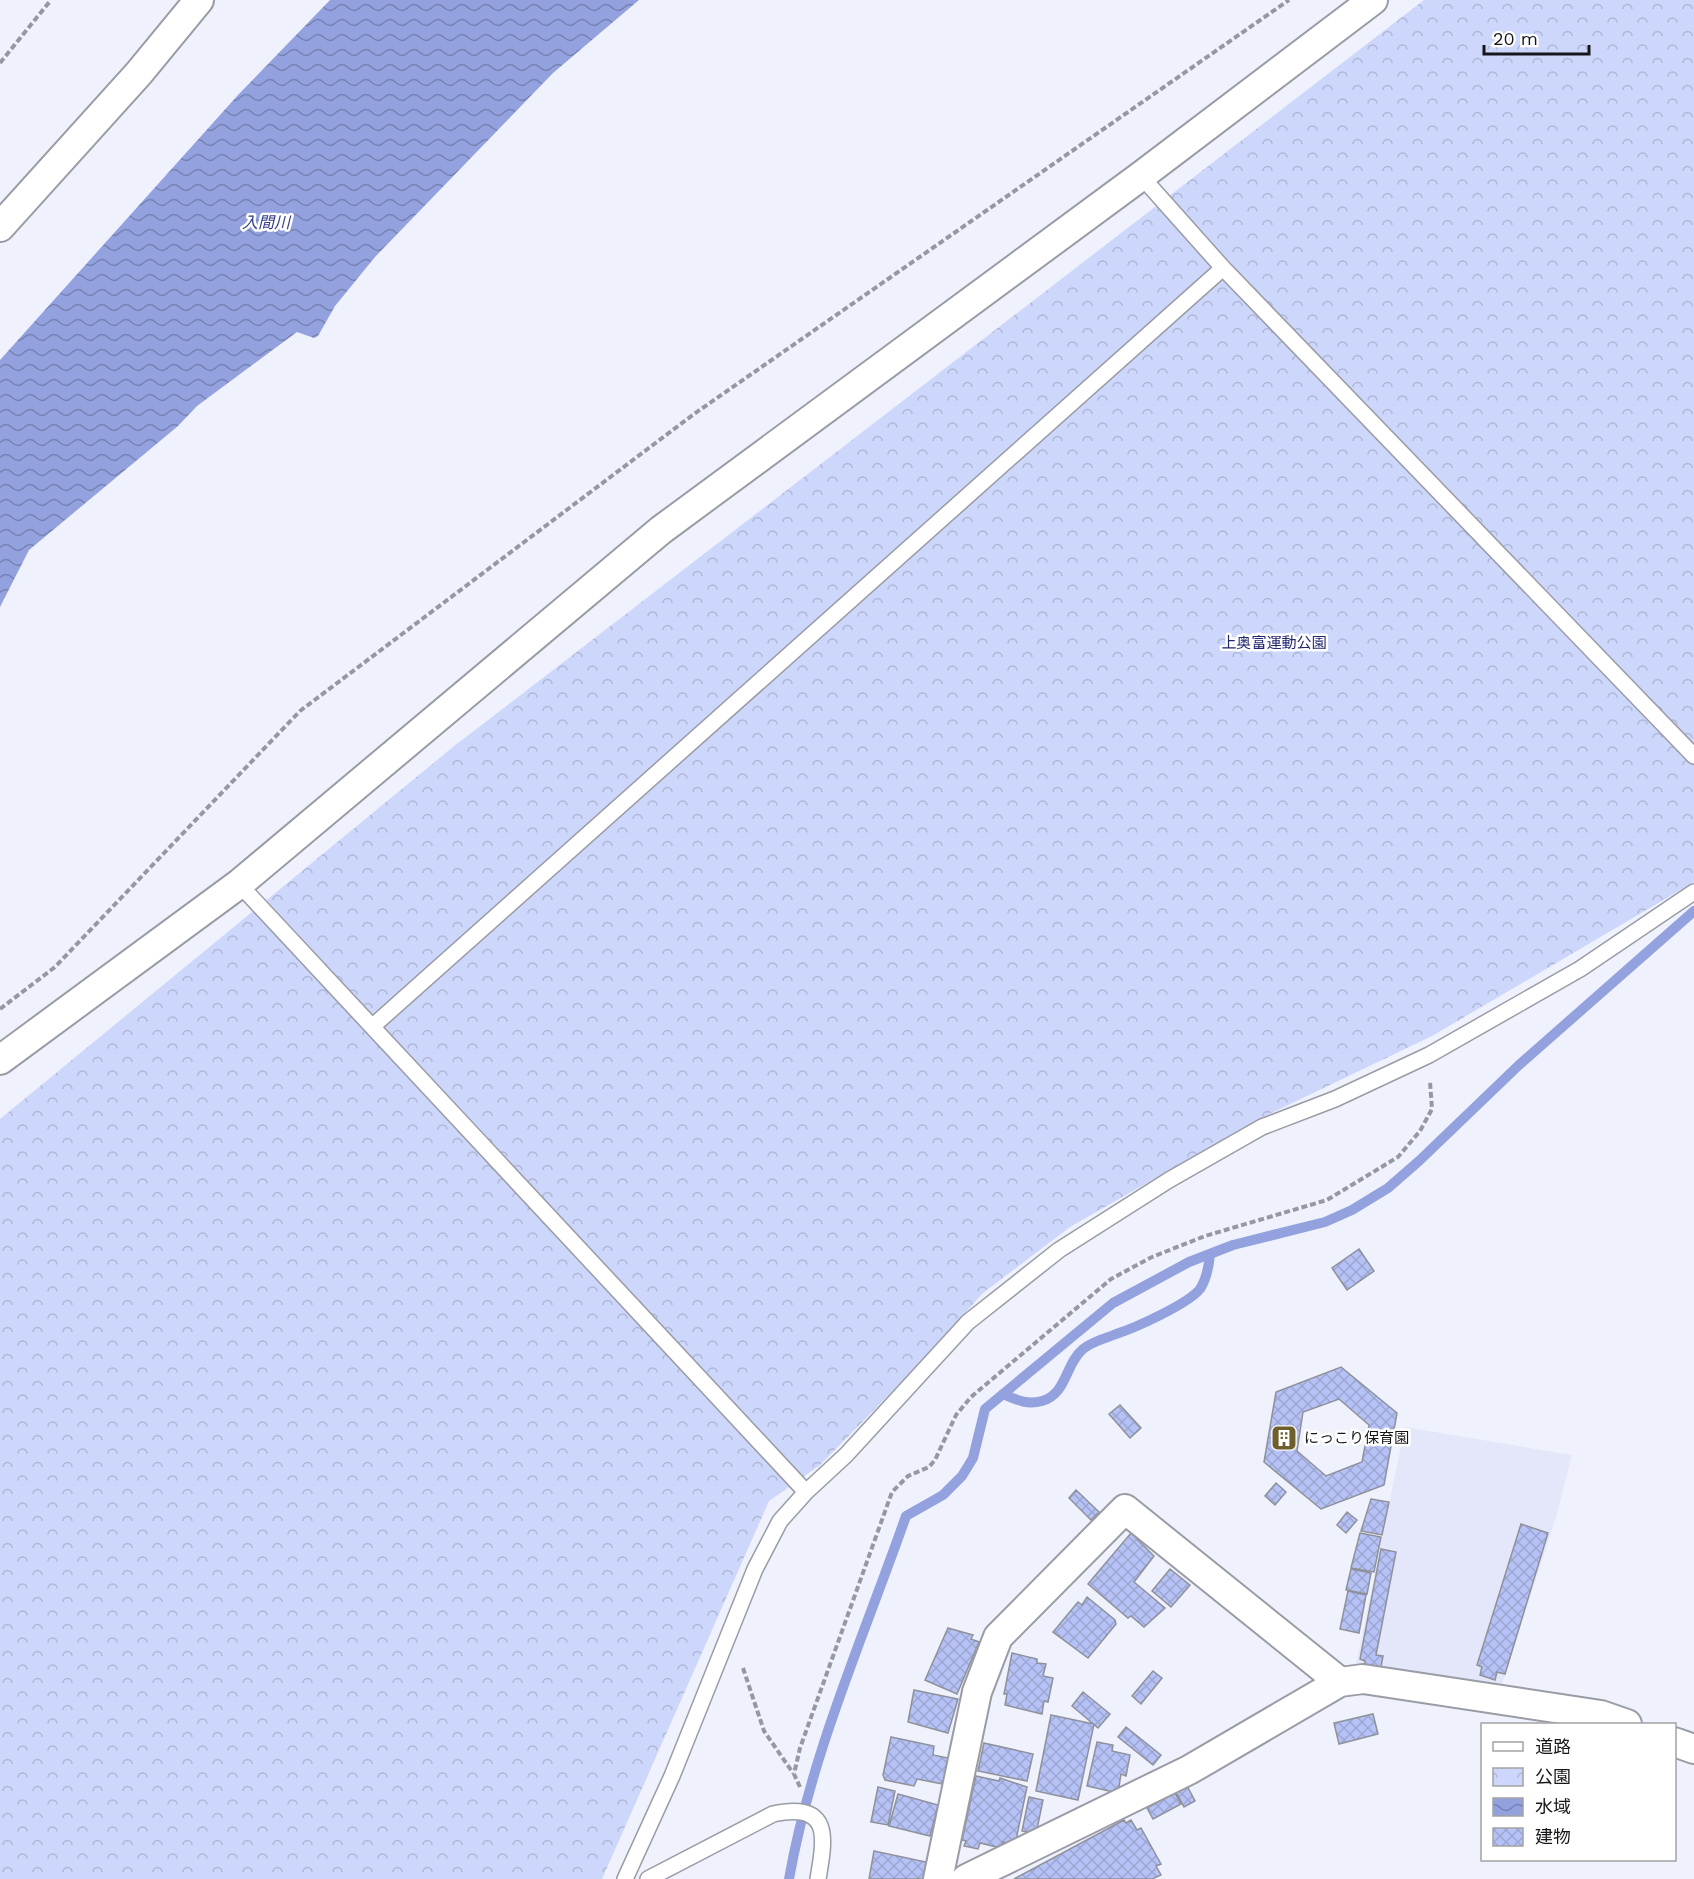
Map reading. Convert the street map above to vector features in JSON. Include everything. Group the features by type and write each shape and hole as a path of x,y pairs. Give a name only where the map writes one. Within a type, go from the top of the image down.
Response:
{"street":[{"path":"0,228 139,73 199,0"},
{"path":"0,1060 239,884 660,530 1141,176 1373,0"},
{"path":"938,1879 977,1692 998,1637 1125,1509 1340,1682"},
{"path":"966,1879 1189,1770 1340,1682 1374,1680 1601,1715 1622,1723"},
{"path":"1676,1743 1694,1749"}],"lane":[{"path":"1141,176 1223,268 1694,756"},
{"path":"373,1026 1223,268"},
{"path":"239,884 806,1492"},
{"path":"625,1879 672,1776 755,1569 780,1521 806,1492 846,1455 968,1322 1059,1250 1169,1180 1262,1127 1335,1099 1429,1055 1580,969 1694,892"},
{"path":"648,1879 773,1814 791,1810 806,1814 820,1824 825,1839 818,1879"}],"path":[{"path":"0,63 51,0"},
{"path":"0,1009 55,967 300,711 694,414 1289,0"},
{"path":"794,1774 800,1748 891,1492 908,1476 929,1467 935,1460 956,1415 971,1397 1111,1279 1152,1257 1205,1236 1327,1200 1398,1157 1420,1131 1432,1109 1429,1055"},
{"path":"733,1623 747,1686 764,1731 794,1774 802,1790 806,1814"}],"shaded area":[{"path":"1405,1427 1572,1455 1557,1514 1502,1684 1356,1665"}],"green space":[{"name":"上奥富運動公園","path":"1424,0 1694,0 1694,882 1432,1036 1259,1119 1070,1227 983,1293 924,1359 820,1465 769,1501 602,1879 0,1879 0,1119 453,747"}],"water":[{"name":"入間川","path":"330,0 639,0 553,73 375,257 335,306 318,336 314,338 297,332 197,406 178,426 29,550 0,607 0,360 238,95"}],"building":[{"path":"1359,1249 1374,1271 1347,1290 1332,1268"},
{"name":"にっこり保育園","path":"1341,1367 1397,1413 1384,1485 1321,1509 1264,1462 1276,1392","holes":["1339,1399 1369,1425 1362,1462 1326,1476 1297,1451 1303,1412"]},
{"path":"1120,1405 1141,1428 1130,1438 1109,1414"},
{"path":"1276,1483 1286,1492 1275,1505 1265,1496"},
{"path":"1076,1490 1099,1512 1091,1520 1069,1498"},
{"path":"1371,1499 1389,1502 1382,1535 1361,1531"},
{"path":"1347,1512 1357,1520 1346,1533 1337,1525"},
{"path":"1521,1524 1548,1533 1505,1674 1497,1672 1495,1680 1480,1675 1482,1667 1477,1665"},
{"path":"1131,1533 1154,1556 1134,1582 1165,1608 1144,1627 1131,1616 1128,1618 1088,1584"},
{"path":"1360,1533 1381,1537 1374,1572 1351,1568"},
{"path":"1381,1549 1396,1552 1376,1655 1383,1656 1381,1667 1365,1664 1365,1661 1360,1659"},
{"path":"1170,1569 1190,1585 1171,1607 1152,1591"},
{"path":"1351,1569 1371,1573 1367,1594 1346,1590"},
{"path":"1348,1591 1366,1595 1359,1633 1340,1629"},
{"path":"1087,1597 1115,1620 1116,1624 1088,1658 1053,1632 1078,1602 1082,1605"},
{"path":"948,1628 973,1635 971,1639 979,1642 957,1694 925,1680"},
{"path":"1012,1653 1037,1659 1037,1663 1046,1664 1043,1676 1053,1678 1048,1702 1044,1701 1042,1714 1005,1705 1007,1694 1004,1694"},
{"path":"1153,1671 1162,1678 1141,1704 1132,1696"},
{"path":"914,1690 958,1699 948,1733 908,1722"},
{"path":"1083,1692 1110,1714 1098,1728 1072,1706"},
{"path":"1373,1714 1378,1734 1339,1744 1334,1723"},
{"path":"1051,1715 1094,1724 1078,1800 1036,1791"},
{"path":"1126,1727 1161,1755 1153,1765 1118,1737"},
{"path":"891,1737 934,1746 933,1755 948,1758 943,1784 917,1779 914,1786 885,1780 883,1775"},
{"path":"1097,1742 1113,1745 1112,1751 1130,1755 1126,1776 1121,1774 1118,1793 1087,1786"},
{"path":"984,1743 1033,1754 1027,1781 978,1771"},
{"path":"976,1776 999,1781 1000,1778 1027,1787 1015,1845 1003,1842 1001,1848 980,1843 978,1849 964,1846 966,1841 962,1840"},
{"path":"1186,1784 1195,1801 1184,1807 1175,1790"},
{"path":"878,1787 895,1791 888,1825 871,1822"},
{"path":"1175,1793 1181,1804 1153,1819 1147,1808"},
{"path":"898,1794 938,1805 930,1836 889,1826"},
{"path":"1029,1797 1043,1800 1036,1834 1022,1831"},
{"path":"1124,1820 1126,1823 1131,1820 1137,1830 1141,1828 1161,1864 1156,1866 1161,1875 1152,1879 1014,1879"},
{"path":"874,1851 926,1862 923,1879 869,1879"}],"waterway":[{"path":"789,1879 799,1832 825,1741 906,1516 943,1495 962,1476 973,1458 985,1409 1113,1303 1189,1262 1233,1245 1325,1222 1352,1210 1388,1188 1519,1065 1694,911"},
{"path":"1003,1394 1027,1402 1042,1401 1050,1397 1061,1385 1077,1355 1087,1346 1148,1321 1194,1295 1204,1281 1210,1254"}],"place":[{"name":"にっこり保育園","path":"1284,1438"}]}
